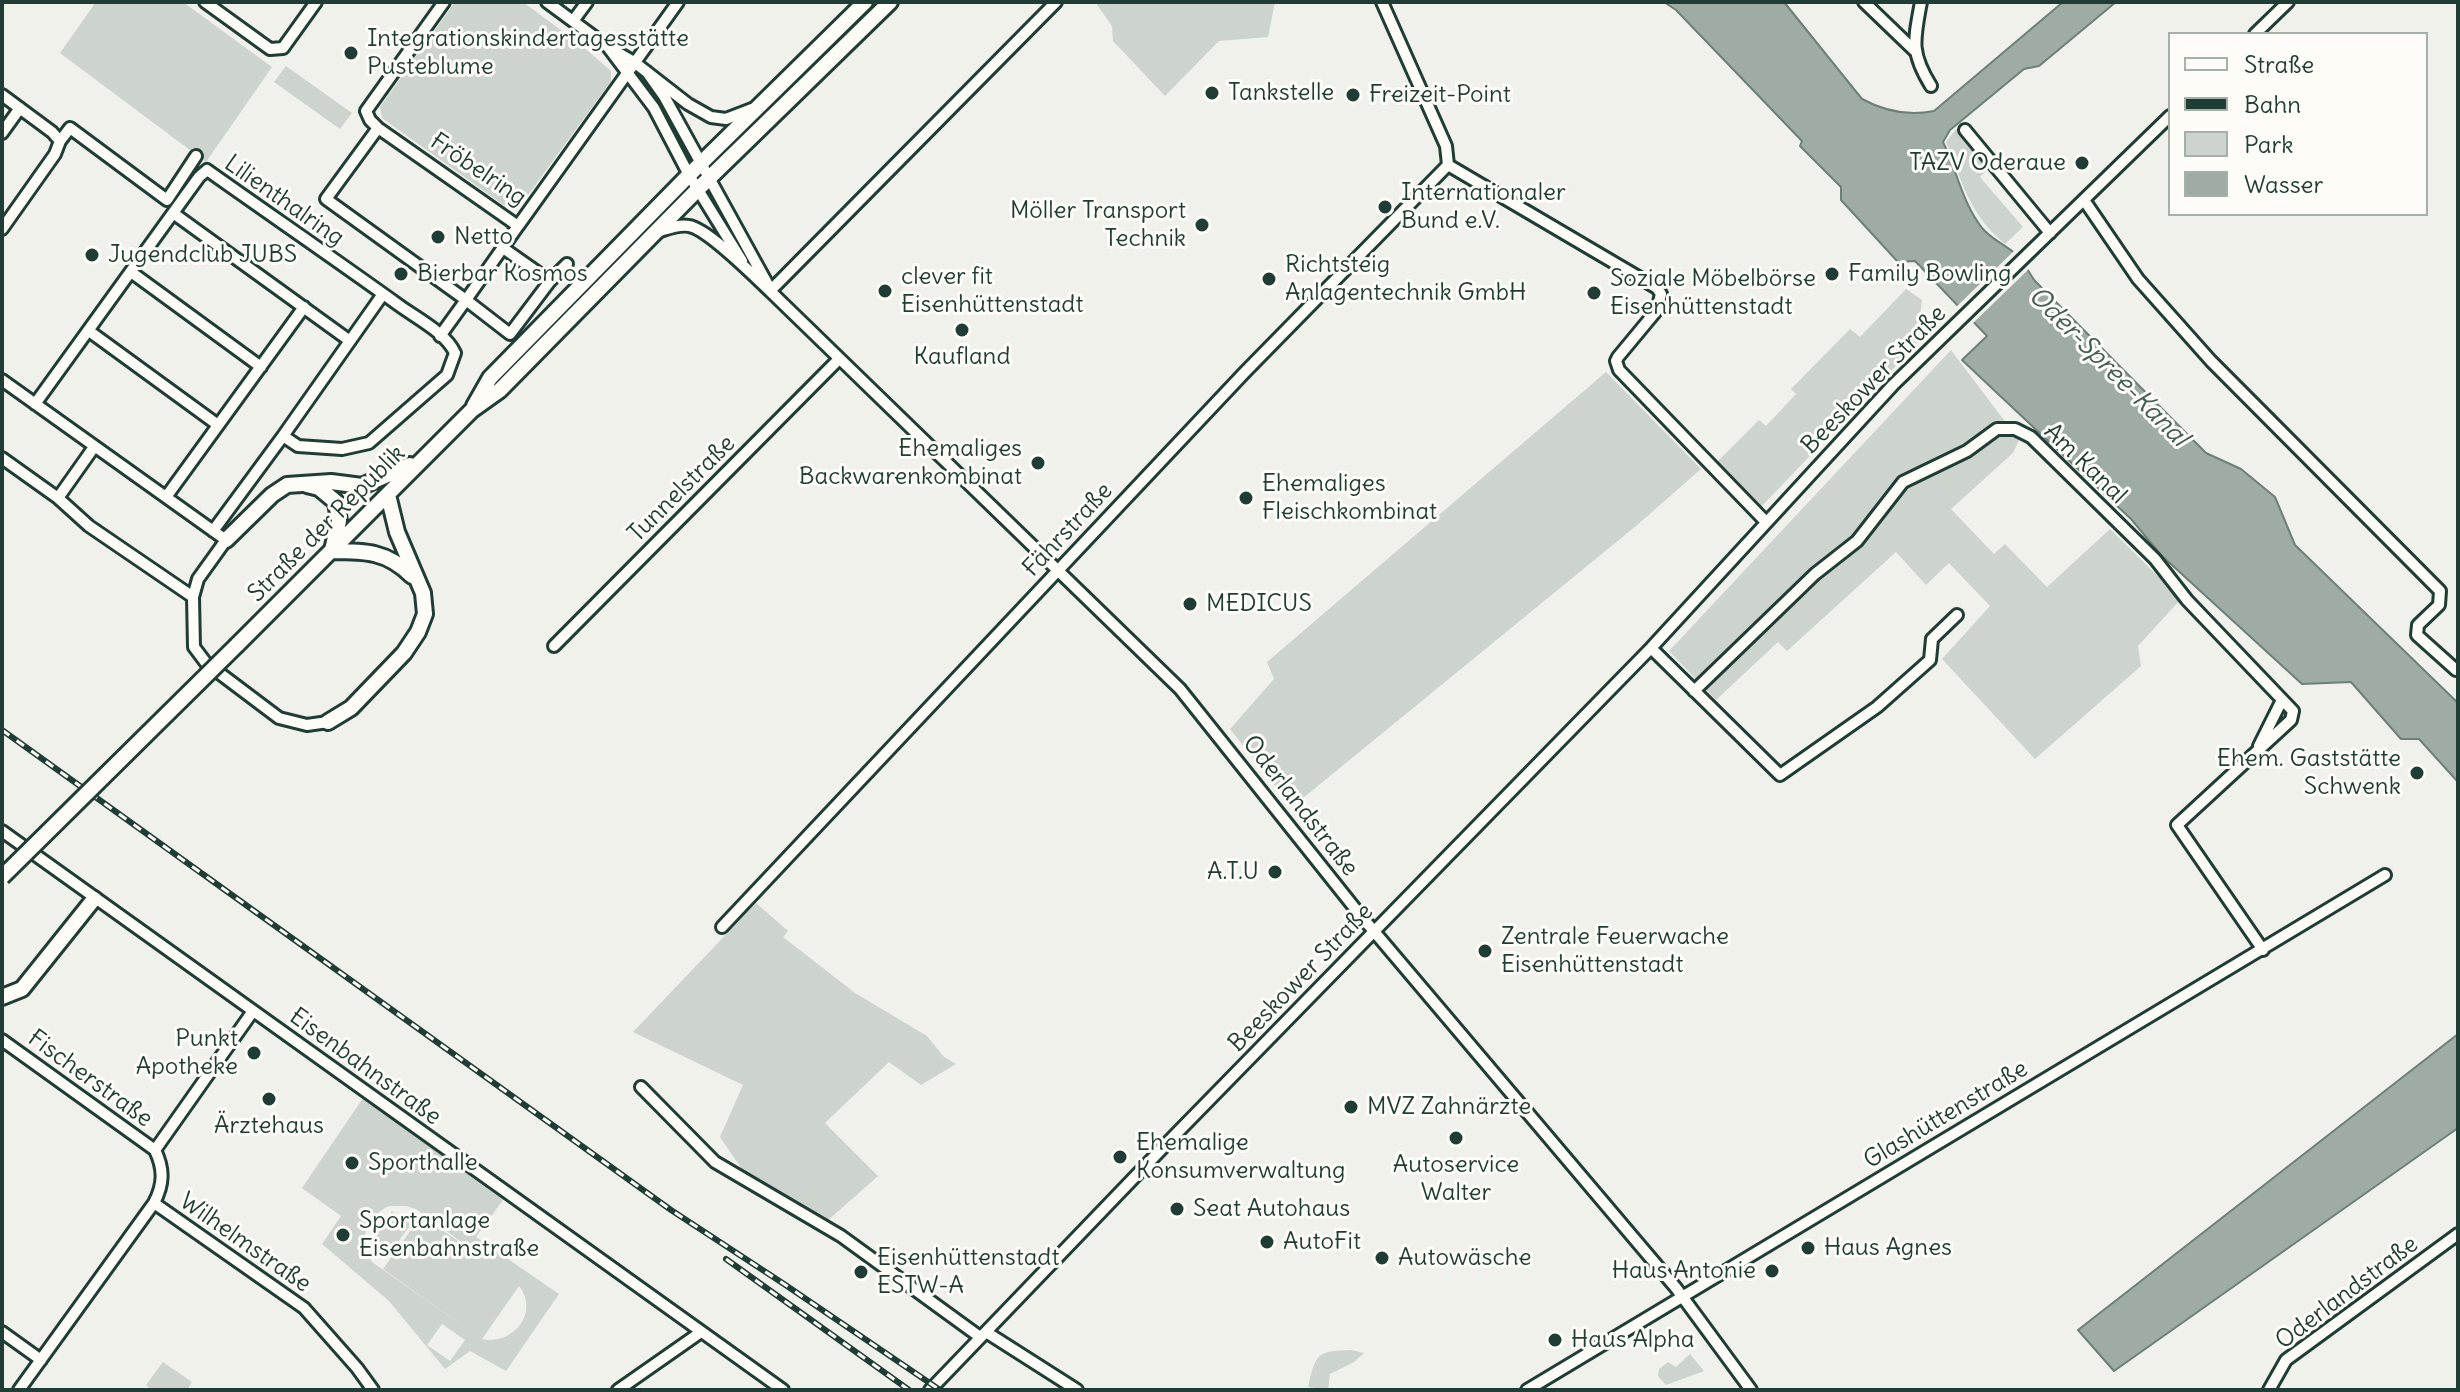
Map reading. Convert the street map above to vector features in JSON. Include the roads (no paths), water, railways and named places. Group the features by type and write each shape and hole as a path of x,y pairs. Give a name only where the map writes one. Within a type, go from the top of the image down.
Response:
{"main road":[{"name":"Straße der Republik","path":"472,410 490,378 689,175 865,2"},
{"name":"Straße der Republik","path":"2,877 472,410 500,390 703,184 890,2"},
{"path":"226,540 272,495 287,485 331,482 362,486 388,477 425,457"},
{"path":"299,483 319,488 336,502 339,521 332,551 363,551 383,556 399,562 417,581"},
{"path":"328,722 351,708 404,653 425,614 423,593 397,532 388,495"},
{"path":"2,997 22,989 94,899"}],"street":[{"path":"205,2 270,49 283,48 316,2"},
{"path":"444,2 366,111 378,128 326,199 512,335 550,281 567,264"},
{"path":"547,2 688,104 711,117 726,119 758,106"},
{"path":"573,21 587,2"},
{"name":"Fröbelring","path":"378,128 518,226 678,2"},
{"path":"770,291 1056,2"},
{"path":"1382,2 1446,146 1448,165 1657,288 1661,294 1657,310 1618,357 1619,370 1766,522"},
{"path":"1864,2 1916,52"},
{"path":"1921,2 1914,41 1918,65 1931,86"},
{"path":"2257,32 2288,2"},
{"path":"608,47 654,108 689,175 703,184"},
{"path":"647,72 701,163 703,184"},
{"path":"2,95 60,141"},
{"path":"2,133 20,108"},
{"name":"Beeskower Straße","path":"930,1390 1651,648 1893,385 2168,118"},
{"path":"2,229 70,128 350,341"},
{"path":"1965,130 2050,233"},
{"path":"167,200 196,156"},
{"name":"Fährstraße","path":"722,927 1057,569 1448,165"},
{"name":"Lilienthalring","path":"35,404 207,170 440,336"},
{"name":"Oderlandstraße","path":"703,184 748,271"},
{"name":"Oderlandstraße","path":"703,184 770,291"},
{"path":"2084,200 2138,279 2211,361 2440,591 2439,605 2418,625 2417,635 2456,670"},
{"name":"Oderlandstraße","path":"655,233 676,226 688,225 698,229 748,271 1180,689 1375,931 1682,1296 1751,1390"},
{"path":"283,436 298,446 342,449 369,443 447,375 455,353 451,344 440,336 518,226"},
{"path":"503,248 550,281"},
{"path":"131,272 261,367"},
{"path":"213,531 383,294"},
{"path":"166,497 304,307"},
{"path":"89,331 218,425"},
{"name":"Tunnelstraße","path":"554,646 838,360"},
{"path":"2,380 226,540 198,579 193,597 194,647 206,663 279,718 307,725 328,722"},
{"name":"Am Kanal","path":"1694,691 1815,574 1857,541 1903,482 1967,451 1997,429 2015,429 2031,437 2155,559 2187,600 2282,700"},
{"path":"58,498 94,447"},
{"path":"2,458 58,498 89,526 193,597"},
{"path":"1651,648 1780,775 1877,707 1930,660 1932,639 1957,615"},
{"path":"2257,751 2282,700 2293,711 2291,720 2177,825 2263,950"},
{"name":"Eisenbahnstraße","path":"2,831 783,1390"},
{"name":"Glashüttenstraße","path":"1527,1390 2385,875"},
{"path":"19,1390 154,1203 162,1181 162,1164 155,1150 253,1011"},
{"name":"Fischerstraße","path":"2,1040 155,1150"},
{"path":"641,1087 715,1162 841,1236 983,1335 1077,1390"},
{"name":"Wilhelmstraße","path":"154,1203 304,1308 373,1390"},
{"name":"Oderlandstraße","path":"2269,1390 2286,1360 2458,1234"},
{"path":"2,1332 41,1360"},
{"path":"618,1390 701,1332"}],"water":[{"name":"Oder-Spree-Kanal","path":"1664,2 1784,2 1862,99 1879,107 1915,113 1934,111 2063,2 2116,2 2039,66 2024,69 1950,130 1943,142 1965,197 1986,232 2017,255 2035,281 2206,453 2241,469 2275,497 2295,545 2458,703 2458,782 2419,739 2401,739 2351,682 2302,684 2161,555 2131,519 1962,360 1987,336 1915,261 1898,262 1841,200 1841,187 1800,146 1802,141 1676,10"},
{"path":"2458,1034 2458,1128 2114,1371 2078,1330"}],"railway":[{"path":"2,730 671,1210 940,1390"},
{"path":"726,1259 909,1390"}],"place":[{"name":"Integrationskindertagesstätte Pusteblume","path":"351,53"},
{"name":"Tankstelle","path":"1212,93"},
{"name":"Freizeit-Point","path":"1353,95"},
{"name":"TAZV Oderaue","path":"2082,163"},
{"name":"Internationaler Bund e.V.","path":"1385,207"},
{"name":"Möller Transport Technik","path":"1202,225"},
{"name":"Netto","path":"438,237"},
{"name":"Jugendclub JUBS","path":"92,255"},
{"name":"Bierbar Kosmos","path":"401,274"},
{"name":"Family Bowling","path":"1832,274"},
{"name":"Richtsteig Anlagentechnik GmbH","path":"1269,279"},
{"name":"clever fit Eisenhüttenstadt","path":"885,291"},
{"name":"Soziale Möbelbörse Eisenhüttenstadt","path":"1594,293"},
{"name":"Kaufland","path":"962,330"},
{"name":"Ehemaliges Backwarenkombinat","path":"1038,463"},
{"name":"Ehemaliges Fleischkombinat","path":"1246,498"},
{"name":"MEDICUS","path":"1190,604"},
{"name":"Ehem. Gaststätte Schwenk","path":"2417,773"},
{"name":"A.T.U","path":"1275,872"},
{"name":"Zentrale Feuerwache Eisenhüttenstadt","path":"1485,951"},
{"name":"Punkt Apotheke","path":"254,1053"},
{"name":"Ärztehaus","path":"269,1099"},
{"name":"MVZ Zahnärzte","path":"1351,1107"},
{"name":"Autoservice Walter","path":"1456,1138"},
{"name":"Ehemalige Konsumverwaltung","path":"1120,1157"},
{"name":"Sporthalle","path":"352,1163"},
{"name":"Seat Autohaus","path":"1177,1209"},
{"name":"Sportanlage Eisenbahnstraße","path":"343,1235"},
{"name":"AutoFit","path":"1267,1242"},
{"name":"Haus Agnes","path":"1808,1248"},
{"name":"Autowäsche","path":"1382,1258"},
{"name":"Haus Antonie","path":"1772,1271"},
{"name":"Eisenhüttenstadt ESTW-A","path":"861,1272"},
{"name":"Haus Alpha","path":"1555,1340"}]}
